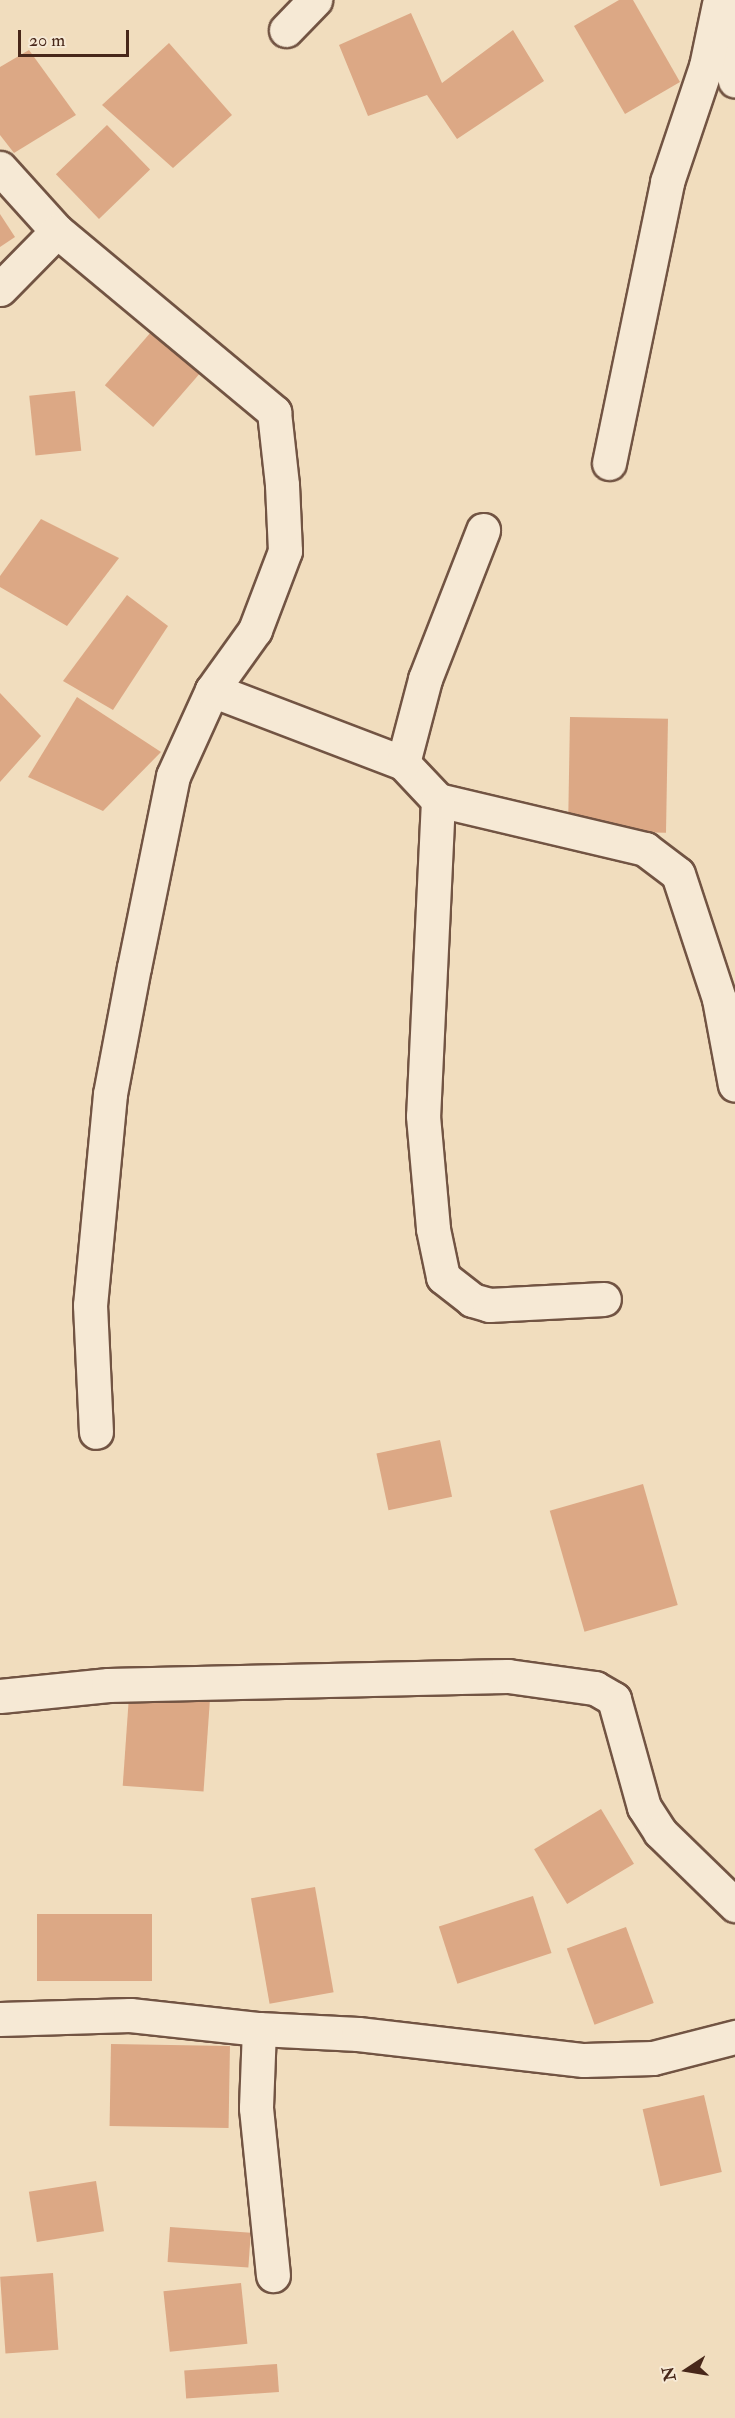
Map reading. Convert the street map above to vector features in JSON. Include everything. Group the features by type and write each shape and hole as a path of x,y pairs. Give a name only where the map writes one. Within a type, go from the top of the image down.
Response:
{"street":[{"path":"286,30 315,0"},
{"path":"718,2 735,81"},
{"path":"609,463 667,182 706,66 718,2"},
{"path":"0,168 57,231 274,412 285,551 255,630 212,690 173,776 110,1094 90,1305 96,1432"},
{"path":"0,287 57,231"},
{"path":"403,764 425,679 483,530"},
{"path":"212,690 403,764 438,800 645,849 678,874 719,999 735,1085"},
{"path":"438,800 423,1116 433,1229 443,1277 472,1300 489,1305 604,1299"},
{"path":"0,1696 108,1685 508,1676 595,1688 614,1700 644,1807 660,1832 735,1905"},
{"path":"0,2019 130,2015 259,2029 358,2034 584,2060 653,2058 735,2037"},
{"path":"259,2029 256,2108 273,2275"}],"building":[{"path":"619,0 633,0 680,82 625,114 574,26"},
{"path":"411,13 442,83 513,30 544,81 457,139 427,95 368,116 339,45"},
{"path":"169,43 232,115 173,168 102,105"},
{"path":"29,50 76,115 14,153 0,135 0,67"},
{"path":"107,125 150,170 99,219 56,174"},
{"path":"0,214 15,237 0,247"},
{"path":"158,324 206,366 153,427 105,385"},
{"path":"75,391 81,451 36,455 29,396"},
{"path":"41,519 119,558 67,626 0,587 0,576"},
{"path":"127,595 168,626 113,710 63,681"},
{"path":"0,693 41,736 0,782"},
{"path":"77,697 161,752 103,811 28,777"},
{"path":"570,717 668,719 666,833 568,831"},
{"path":"440,1440 452,1497 388,1510 376,1454"},
{"path":"643,1484 678,1605 584,1632 550,1511"},
{"path":"129,1696 210,1702 204,1791 123,1786"},
{"path":"601,1809 634,1864 567,1904 534,1849"},
{"path":"315,1887 334,1992 270,2004 251,1898"},
{"path":"533,1896 552,1953 457,1984 439,1927"},
{"path":"37,1914 152,1914 152,1981 37,1981"},
{"path":"626,1927 654,2003 595,2025 567,1949"},
{"path":"111,2044 230,2046 229,2128 110,2126"},
{"path":"704,2095 722,2172 660,2186 643,2109"},
{"path":"96,2181 104,2231 37,2242 29,2192"},
{"path":"170,2227 251,2233 248,2268 168,2262"},
{"path":"53,2273 58,2350 6,2354 0,2277"},
{"path":"241,2283 247,2344 170,2352 163,2291"},
{"path":"277,2364 279,2392 186,2398 184,2370"}]}
